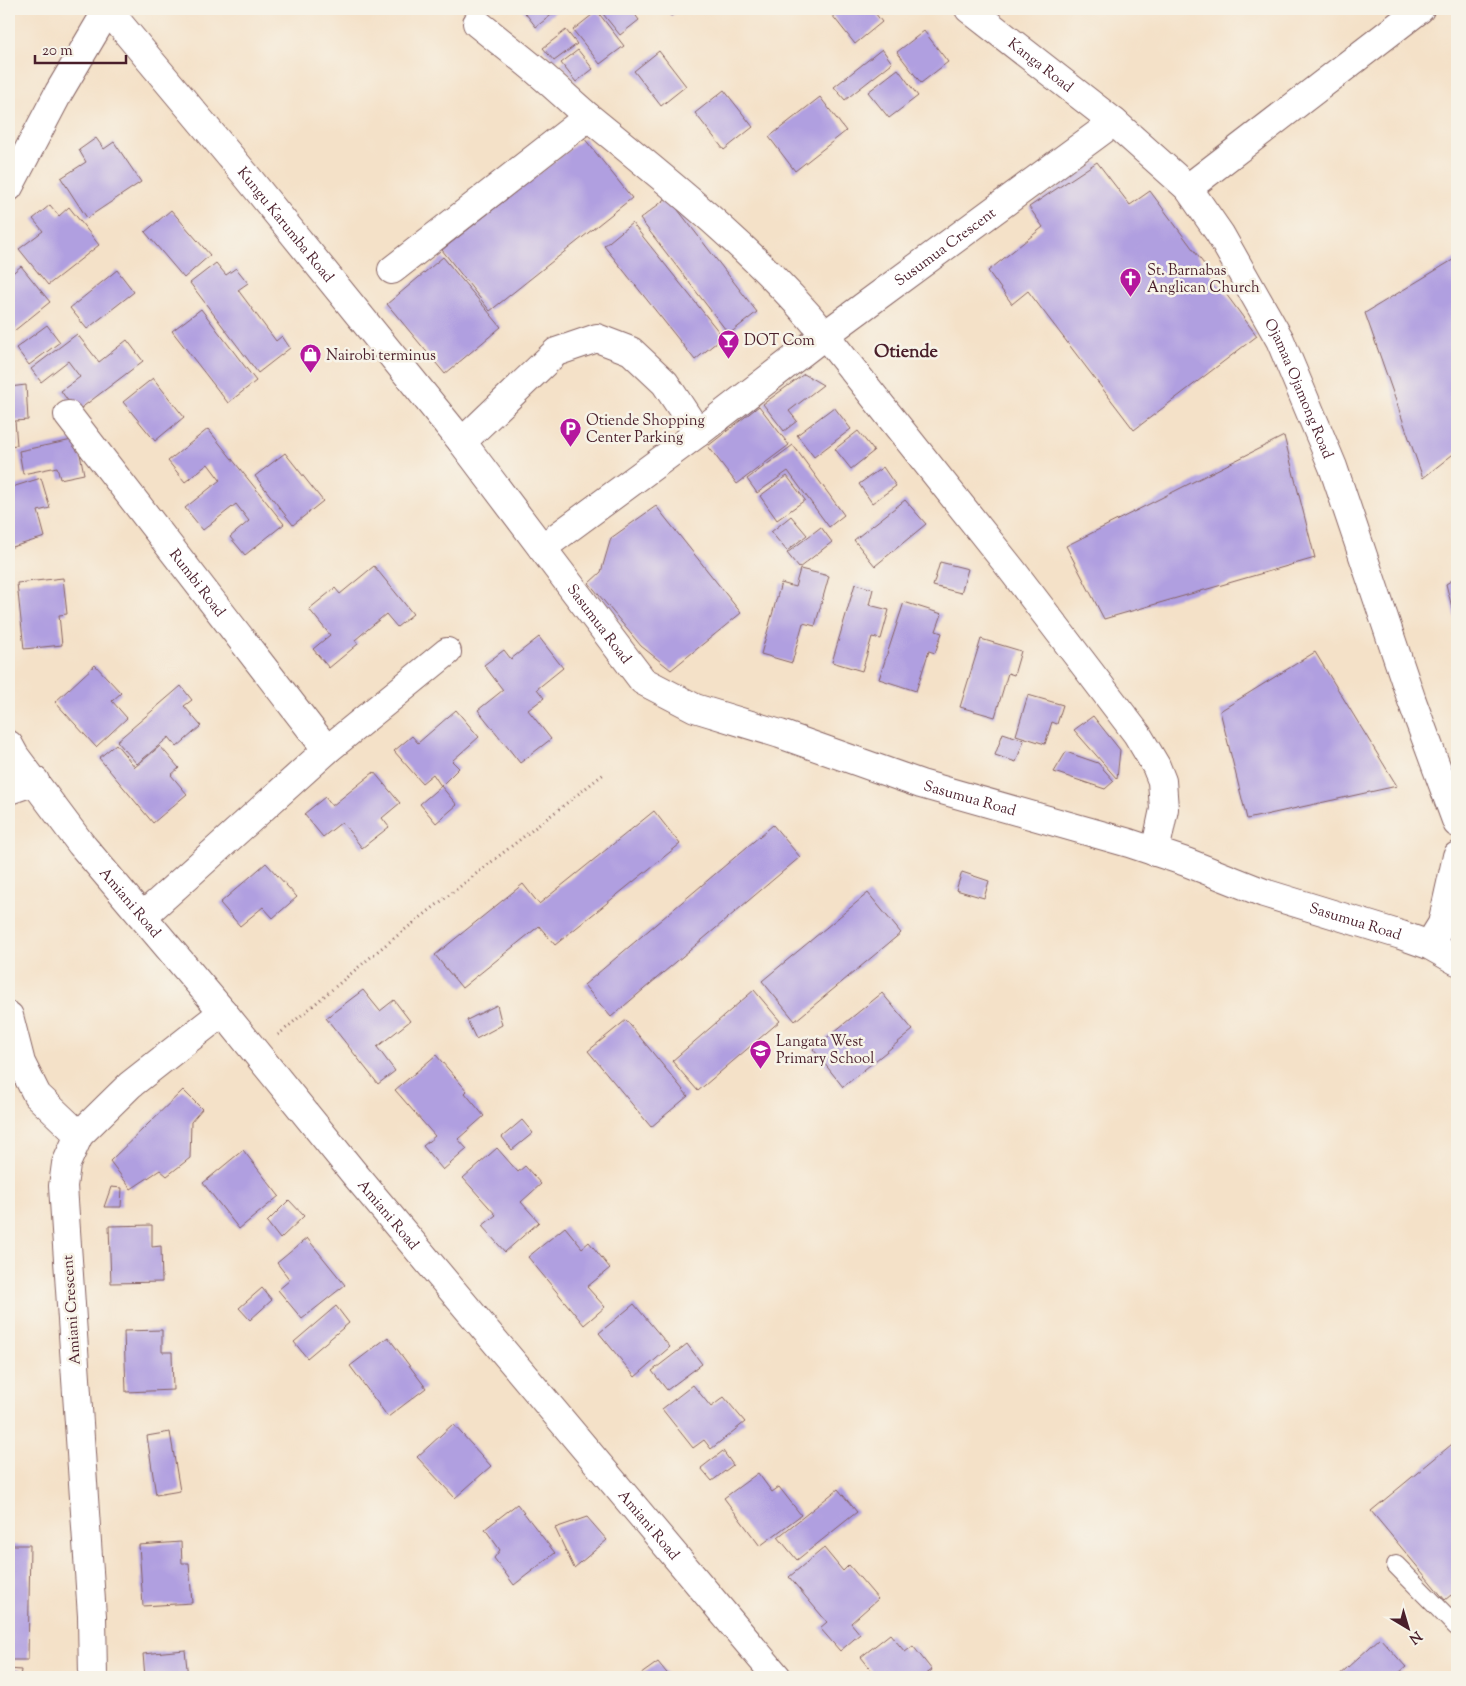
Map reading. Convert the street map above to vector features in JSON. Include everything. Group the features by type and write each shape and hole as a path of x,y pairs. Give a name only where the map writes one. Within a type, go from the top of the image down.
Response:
{"street":[{"path":"9,187 59,92 108,9"},
{"name":"Kungu Karumba Road","path":"108,9 245,174 462,442 542,548"},
{"name":"Kanga Road","path":"969,9 1114,122"},
{"path":"1114,122 1188,188 1420,9"},
{"path":"477,23 677,189 748,253 803,307 826,334 1012,570 1137,734 1156,766 1162,782 1164,809 1155,852"},
{"path":"392,270 588,117"},
{"name":"Susumua Crescent","path":"542,548 698,433 826,334 1114,122"},
{"name":"Ojamaa Ojamong Road","path":"1188,188 1220,234 1280,340 1333,467 1412,702 1457,823"},
{"path":"462,442 556,352 597,338 631,351 666,383 698,433"},
{"name":"Rumbi Road","path":"68,415 328,750"},
{"name":"Sasumua Road","path":"542,548 643,681 696,708 780,734 921,784 1155,852 1264,893 1400,934 1429,945 1457,961"},
{"path":"143,916 328,750 447,652"},
{"name":"Amiani Road","path":"9,745 81,844 223,1012 357,1177 777,1677"},
{"path":"9,790 34,781"},
{"path":"1429,945 1442,924 1457,856"},
{"name":"Amiani Crescent","path":"93,1677 92,1616 63,1186 66,1164 79,1135 130,1085 223,1012"},
{"path":"9,1016 21,1063 37,1095 79,1135"}],"lane":[{"path":"1396,1565 1457,1627"}],"path":[{"path":"256,1053 379,950 605,773"}],"building":[{"path":"522,9 559,9 536,27"},
{"path":"599,9 631,9 639,20 620,35"},
{"path":"666,9 680,9 671,16"},
{"path":"775,9 785,9 779,14"},
{"path":"872,9 882,22 855,44 828,10"},
{"path":"597,11 624,46 600,64 573,30"},
{"path":"566,30 577,44 554,61 543,48"},
{"path":"924,31 948,62 921,83 897,52"},
{"path":"882,49 892,63 845,100 834,87"},
{"path":"578,50 593,69 576,82 561,63"},
{"path":"659,51 686,86 661,106 634,71"},
{"path":"898,69 918,96 889,118 868,92"},
{"path":"724,90 753,127 724,150 695,113"},
{"path":"820,97 846,131 795,171 769,137"},
{"path":"96,138 104,149 114,142 141,182 87,218 61,178 86,162 79,150"},
{"path":"584,138 632,198 490,311 442,250"},
{"name":"St. Barnabas Anglican Church","path":"1097,162 1130,205 1150,191 1257,336 1134,430 1028,291 1012,304 988,271 1043,227 1029,207"},
{"path":"668,197 757,312 729,334 640,219"},
{"path":"50,205 59,216 69,207 99,245 48,285 19,249 43,231 33,219"},
{"path":"171,210 210,255 184,278 145,232"},
{"path":"632,223 723,337 695,360 604,246"},
{"path":"443,257 501,327 445,374 387,304"},
{"path":"1456,258 1457,451 1423,478 1365,313"},
{"path":"216,263 226,275 236,268 248,283 238,290 276,341 282,336 290,348 258,373 190,283"},
{"path":"21,266 50,302 9,335 9,276"},
{"path":"117,270 134,292 87,329 70,308"},
{"path":"201,309 256,381 228,403 172,331"},
{"path":"47,325 60,342 29,365 16,348"},
{"path":"77,334 99,362 127,340 143,361 76,412 61,391 80,377 68,361 41,382 31,369"},
{"path":"804,374 823,385 789,411 797,421 784,431 763,404"},
{"path":"153,378 184,417 155,441 123,402"},
{"path":"26,385 28,420 15,421 17,445 9,446 9,387"},
{"path":"759,406 789,445 737,484 708,446"},
{"path":"834,407 851,429 814,457 797,435"},
{"path":"208,429 284,524 245,555 230,537 249,521 236,504 203,530 185,508 220,480 208,464 185,482 168,461"},
{"path":"858,431 874,451 851,469 835,449"},
{"path":"1284,436 1315,558 1104,619 1066,546"},
{"path":"77,439 84,474 60,479 57,467 23,474 19,451"},
{"path":"793,445 844,515 829,527 788,471 757,493 747,479"},
{"path":"285,453 323,501 293,525 255,476"},
{"path":"883,467 896,486 872,503 859,484"},
{"path":"787,476 805,500 777,520 760,496"},
{"path":"9,477 12,487 41,478 50,508 38,511 45,537 9,548"},
{"path":"905,500 926,524 875,566 854,540"},
{"path":"656,506 741,613 671,670 641,646 589,583 601,572 611,538"},
{"path":"791,516 807,535 787,551 771,532"},
{"path":"821,527 832,542 799,568 787,553"},
{"path":"940,562 968,569 961,593 933,586"},
{"path":"374,566 413,614 397,627 386,614 355,640 358,644 329,668 313,649 330,635 309,609 335,588 340,594"},
{"path":"800,569 829,576 815,626 803,623 792,663 761,654 781,583 795,587"},
{"path":"1457,577 1457,627 1446,584"},
{"path":"63,578 67,614 59,615 62,645 24,649 17,583"},
{"path":"855,584 873,589 869,605 889,610 881,639 872,637 862,671 832,662"},
{"path":"904,602 942,614 936,631 942,633 935,653 929,651 916,691 879,679"},
{"path":"539,637 563,668 537,689 544,698 528,710 551,739 520,763 478,710 503,690 484,665 504,650 511,659"},
{"path":"981,639 1021,651 1014,675 1008,673 995,717 960,707"},
{"path":"1315,652 1397,786 1247,819 1220,711"},
{"path":"95,665 121,693 112,701 127,718 96,747 55,702"},
{"path":"181,686 192,700 184,706 201,726 177,747 169,737 137,764 117,741"},
{"path":"1028,695 1063,705 1057,724 1052,722 1045,744 1016,735"},
{"path":"456,710 479,737 452,761 459,768 441,786 433,774 422,783 394,751 412,736 418,743"},
{"path":"1093,716 1120,750 1117,779 1074,730"},
{"path":"1003,733 1024,740 1016,762 995,755"},
{"path":"116,744 135,767 160,746 179,768 171,775 187,794 153,823 99,758"},
{"path":"1066,752 1098,763 1114,781 1105,789 1054,772"},
{"path":"374,772 400,803 382,818 389,827 362,848 342,822 323,837 304,814 325,797 332,806"},
{"path":"441,786 457,805 436,823 420,804"},
{"path":"654,811 680,844 555,945 539,926 462,988 435,955 523,884 539,904"},
{"path":"773,825 800,857 611,1017 584,985"},
{"path":"266,863 297,897 273,918 263,907 240,926 220,903"},
{"path":"962,872 989,881 984,898 956,890"},
{"path":"868,893 901,933 795,1021 762,981"},
{"path":"363,990 380,1011 394,1000 410,1021 377,1047 395,1071 378,1084 326,1018"},
{"path":"754,990 780,1021 698,1091 672,1061"},
{"path":"882,993 913,1030 843,1087 813,1049"},
{"path":"497,1005 502,1025 476,1039 467,1020"},
{"path":"626,1020 688,1096 651,1127 588,1051"},
{"path":"436,1055 467,1091 465,1093 484,1116 458,1139 467,1149 443,1170 423,1146 435,1136 395,1090"},
{"path":"183,1090 202,1109 191,1122 190,1158 167,1176 160,1170 131,1189 110,1161"},
{"path":"522,1120 533,1133 512,1150 502,1137"},
{"path":"497,1148 518,1172 525,1166 541,1184 521,1202 539,1222 505,1252 482,1226 496,1215 463,1178"},
{"path":"243,1150 279,1196 239,1229 203,1183"},
{"path":"111,1187 122,1188 121,1207 104,1207"},
{"path":"289,1200 304,1216 280,1239 267,1222"},
{"path":"152,1225 152,1247 161,1246 162,1282 111,1283 109,1226"},
{"path":"565,1227 582,1248 589,1242 610,1268 587,1287 605,1307 584,1325 528,1257"},
{"path":"307,1238 345,1285 302,1319 278,1290 290,1280 277,1263"},
{"path":"262,1288 272,1300 250,1320 239,1308"},
{"path":"634,1304 670,1347 635,1377 599,1333"},
{"path":"336,1306 349,1323 307,1358 294,1342"},
{"path":"162,1330 162,1352 172,1352 173,1390 126,1392 124,1331"},
{"path":"388,1337 426,1388 388,1417 350,1366"},
{"path":"687,1344 702,1364 667,1390 652,1371"},
{"path":"693,1385 711,1407 724,1397 745,1422 711,1449 704,1440 693,1448 662,1409"},
{"path":"453,1424 491,1466 455,1498 417,1457"},
{"path":"170,1432 180,1491 156,1495 147,1436"},
{"path":"1457,1440 1457,1603 1451,1595 1445,1600 1371,1511"},
{"path":"723,1451 733,1465 712,1481 701,1468"},
{"path":"758,1473 772,1492 779,1487 801,1515 760,1546 724,1498"},
{"path":"838,1489 857,1512 797,1560 778,1537"},
{"path":"517,1504 555,1553 514,1585 494,1558 500,1550 485,1529"},
{"path":"587,1517 607,1540 574,1568 555,1528"},
{"path":"181,1542 182,1563 189,1563 192,1603 143,1606 139,1545"},
{"path":"9,1545 30,1545 28,1660 9,1660"},
{"path":"824,1548 843,1571 849,1565 878,1599 851,1623 860,1634 840,1651 820,1628 827,1622 789,1577"},
{"path":"890,1634 905,1652 913,1646 932,1670 922,1677 877,1677 861,1657"},
{"path":"1380,1638 1406,1667 1394,1677 1337,1677"},
{"path":"185,1650 188,1677 145,1677 143,1654"},
{"path":"658,1662 670,1677 637,1677"},
{"path":"9,1669 21,1670 20,1677 9,1677"}],"place":[{"name":"St. Barnabas Anglican Church","path":"1131,298"},
{"name":"DOT Com","path":"728,359"},
{"name":"Nairobi terminus","path":"310,374"},
{"name":"Otiende Shopping Center Parking","path":"570,448"},
{"name":"Langata West Primary School","path":"760,1069"}],"district":[{"name":"Otiende","path":"906,351"}]}
